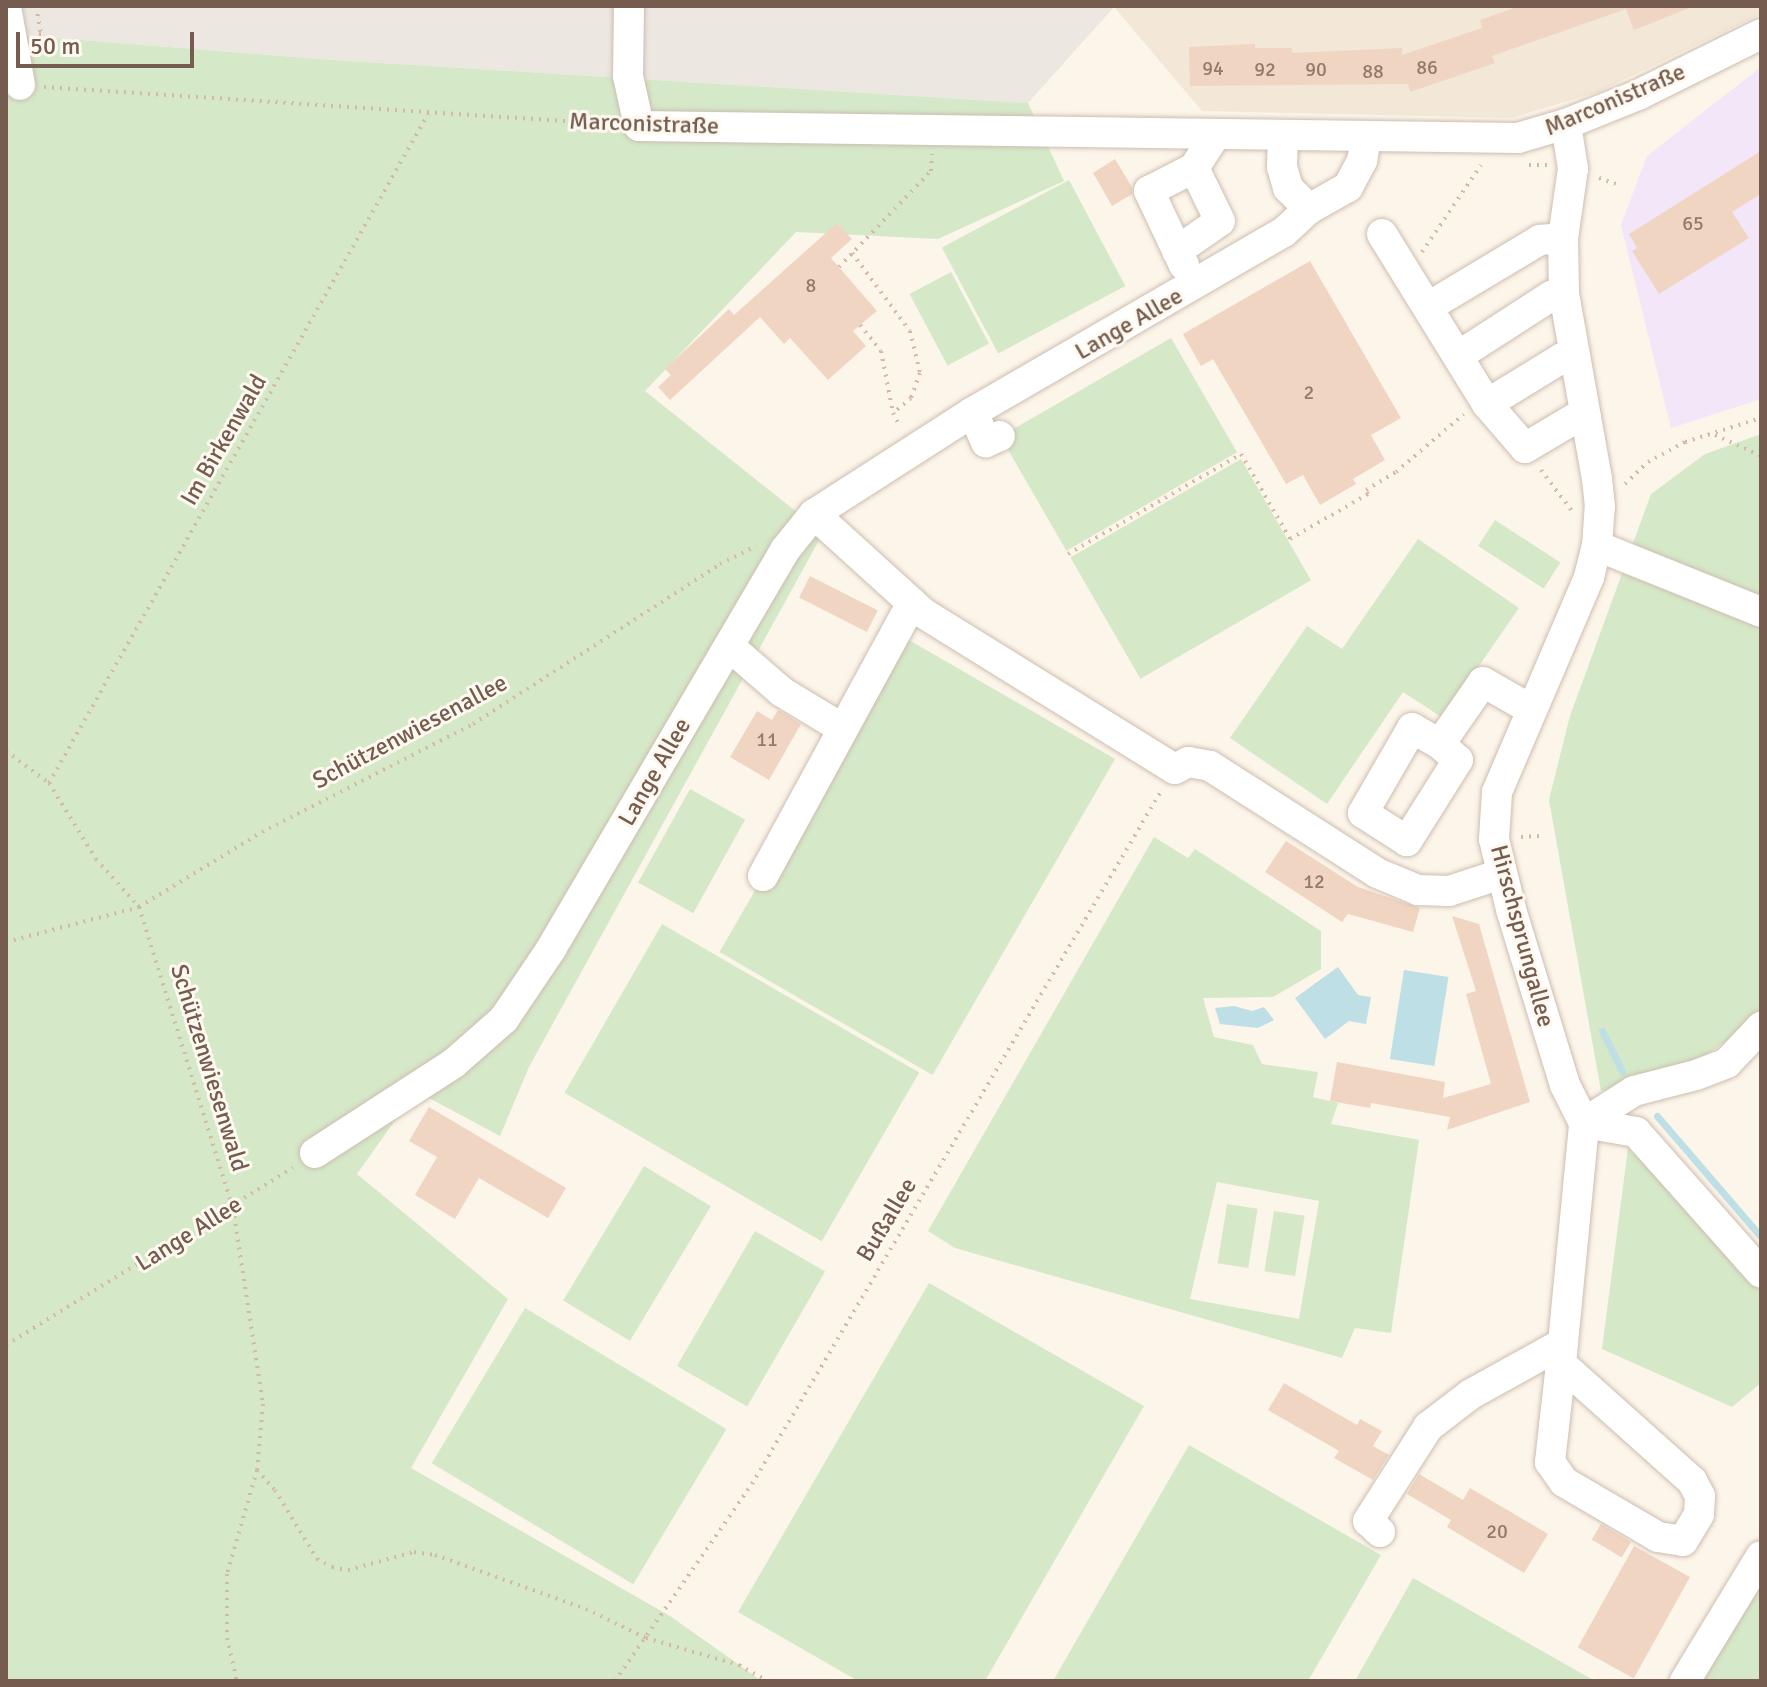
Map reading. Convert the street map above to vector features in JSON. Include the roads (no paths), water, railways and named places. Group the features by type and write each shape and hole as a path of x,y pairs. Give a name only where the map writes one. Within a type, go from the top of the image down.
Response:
{"street":[{"name":"Marconistraße","path":"629,6 628,76 639,126 1518,138 1566,124 1638,95 1761,34"},
{"path":"6,7 20,85"},
{"name":"Hirschsprungallee","path":"1566,124 1573,169 1563,238 1564,294 1600,507 1597,546 1589,577 1497,792 1494,839 1501,874 1565,1085 1584,1123"},
{"path":"1194,168 1220,221 1180,258 1149,191 1194,168 1215,136"},
{"path":"1283,136 1282,167 1288,188 1309,209 1348,187 1362,161 1366,138"},
{"name":"Lange Allee","path":"315,1153 454,1063 504,1019 551,949 785,550 814,514 973,412 1284,232 1309,209"},
{"path":"1382,234 1485,401 1525,448 1584,413"},
{"path":"1428,307 1540,240 1563,238"},
{"path":"1458,356 1551,296 1564,294"},
{"path":"1485,401 1562,358 1574,356"},
{"path":"973,412 986,442 1000,436"},
{"path":"814,514 912,603 1175,769 1188,762 1210,766 1377,873 1418,890 1449,891 1501,874"},
{"path":"1597,546 1761,612"},
{"path":"763,876 912,603"},
{"path":"729,646 782,692 843,729"},
{"path":"1440,744 1483,682 1532,710"},
{"path":"1584,1123 1634,1091 1696,1075 1727,1063 1761,1027"},
{"path":"1584,1123 1636,1132 1761,1273"},
{"path":"1562,1353 1692,1481 1700,1496 1699,1514 1683,1541 1658,1537 1564,1482 1550,1462 1584,1123"},
{"path":"1380,1532 1368,1521 1428,1427 1471,1394 1562,1353"},
{"path":"1685,1681 1761,1556"}],"water":[{"path":"1338,967 1358,995 1371,997 1366,1024 1349,1021 1325,1039 1295,998"},
{"path":"1404,970 1448,977 1434,1066 1390,1059"},
{"path":"1234,1006 1252,1011 1264,1007 1274,1020 1258,1028 1220,1024 1215,1008"}],"waterway":[{"path":"1602,1031 1622,1071"},
{"path":"1657,1116 1761,1237"}]}
